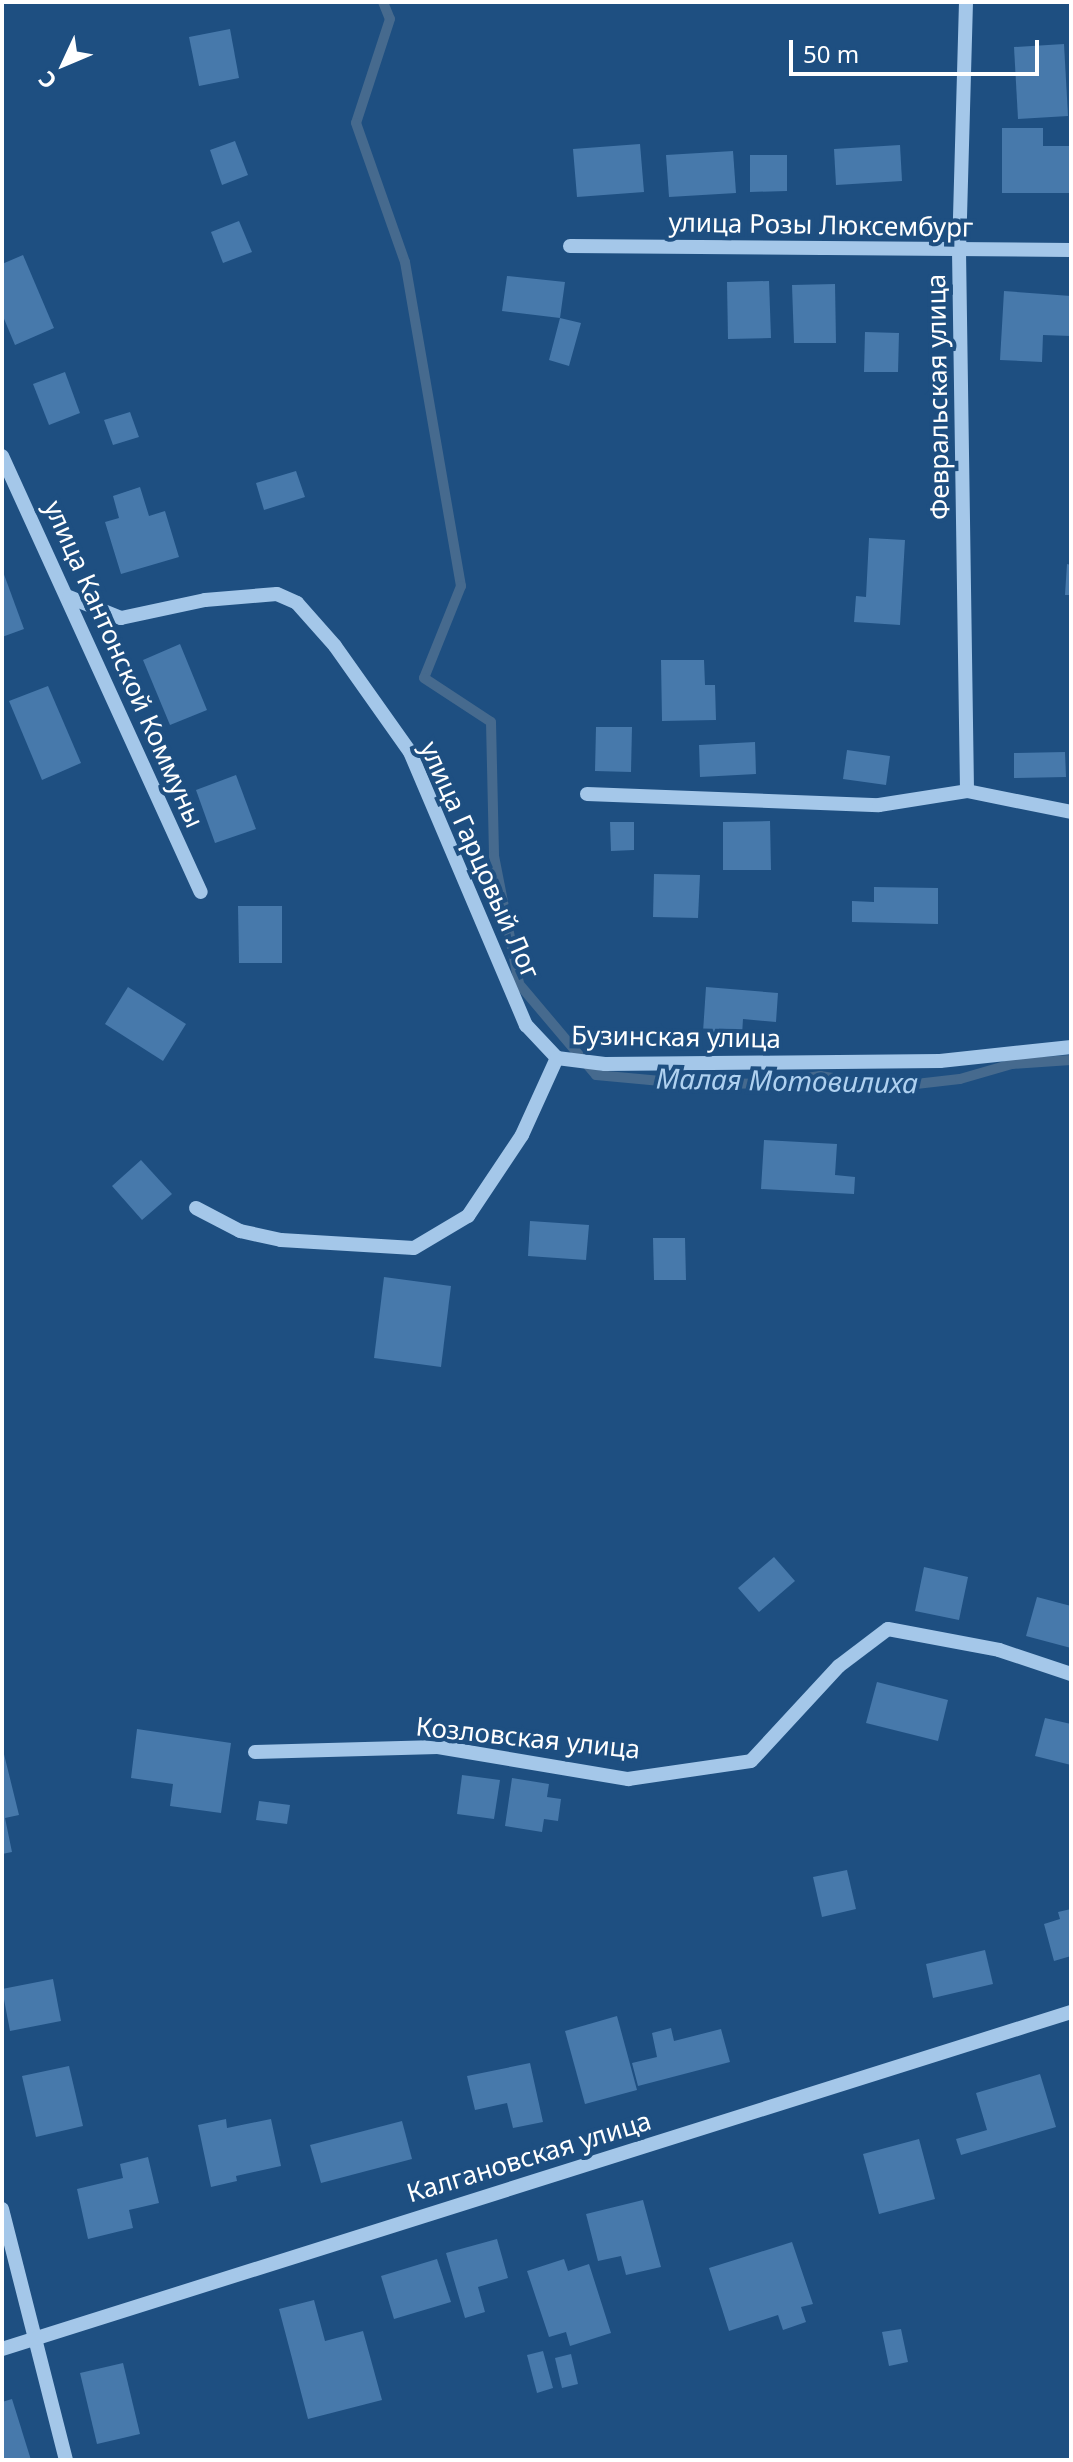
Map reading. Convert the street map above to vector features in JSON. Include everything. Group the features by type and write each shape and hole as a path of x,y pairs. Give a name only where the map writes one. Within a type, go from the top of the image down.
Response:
{"street":[{"name":"Февральская улица","path":"966,2 959,251 967,791"},
{"name":"улица Розы Люксембург","path":"570,246 1071,250"},
{"name":"улица Кантонской Коммуны","path":"2,456 69,597 201,892"},
{"name":"улица Гарцовый Лог","path":"69,597 121,618 205,600 248,596 277,594 297,603 335,646 410,752 526,1025 557,1058"},
{"path":"587,794 879,805 967,791 1071,812"},
{"name":"Бузинская улица","path":"196,1208 240,1231 281,1240 414,1248 468,1216 522,1135 557,1058 605,1064 940,1061 1071,1047"},
{"name":"Козловская улица","path":"255,1752 438,1747 628,1779 751,1761 839,1666 888,1629 999,1650 1071,1674"},
{"name":"Калгановская улица","path":"2,2349 1071,2012"},
{"path":"2,2209 66,2460"}],"building":[{"path":"230,29 239,78 199,86 189,37"},
{"path":"1064,44 1068,116 1018,119 1014,47"},
{"path":"1002,128 1043,128 1043,146 1071,146 1071,193 1002,193"},
{"path":"235,141 248,175 222,185 210,150"},
{"path":"640,144 644,192 577,197 573,149"},
{"path":"900,145 902,181 836,185 834,149"},
{"path":"733,151 736,193 669,197 666,155"},
{"path":"750,155 787,155 787,191 750,192"},
{"path":"239,221 252,252 223,263 211,232"},
{"path":"23,255 54,328 15,345 2,314 2,264"},
{"path":"507,276 565,282 560,318 502,311"},
{"path":"769,281 771,338 728,339 727,282"},
{"path":"835,284 836,343 794,343 792,285"},
{"path":"1004,291 1071,296 1071,336 1043,335 1042,362 1000,360"},
{"path":"560,318 581,323 569,366 549,360"},
{"path":"865,332 899,333 898,372 864,372"},
{"path":"65,372 80,413 49,425 33,384"},
{"path":"130,412 139,437 113,445 104,420"},
{"path":"296,471 305,497 264,510 256,483"},
{"path":"140,487 149,516 165,511 179,557 121,574 105,522 119,518 113,496"},
{"path":"869,538 905,540 900,625 854,622 856,596 866,597"},
{"path":"1067,564 1071,565 1071,595 1065,595"},
{"path":"2,569 24,629 2,637"},
{"path":"180,644 207,710 170,725 143,660"},
{"path":"661,660 704,660 705,685 715,685 716,720 662,721"},
{"path":"48,686 81,763 42,780 9,701"},
{"path":"596,727 632,727 631,772 595,771"},
{"path":"755,742 756,774 700,777 699,745"},
{"path":"847,750 890,756 886,785 843,779"},
{"path":"1065,752 1066,777 1014,778 1014,753"},
{"path":"236,775 256,829 215,843 196,790"},
{"path":"770,821 771,870 723,870 723,822"},
{"path":"610,822 634,822 634,850 611,851"},
{"path":"654,874 700,875 698,918 653,917"},
{"path":"874,887 938,888 938,924 852,922 852,901 874,902"},
{"path":"238,906 282,906 282,963 239,963"},
{"path":"128,987 186,1024 163,1061 105,1024"},
{"path":"706,987 778,993 776,1022 743,1019 742,1035 703,1032"},
{"path":"764,1140 837,1144 835,1175 855,1177 854,1194 761,1189"},
{"path":"141,1160 172,1194 142,1220 112,1186"},
{"path":"530,1221 589,1225 586,1260 528,1256"},
{"path":"653,1238 685,1238 686,1280 654,1280"},
{"path":"384,1277 451,1286 441,1367 374,1358"},
{"path":"774,1557 795,1581 759,1612 738,1588"},
{"path":"924,1567 968,1577 959,1620 915,1611"},
{"path":"1037,1597 1071,1606 1071,1648 1026,1636"},
{"path":"877,1682 948,1700 938,1741 866,1723"},
{"path":"1045,1718 1071,1724 1071,1765 1035,1756"},
{"path":"137,1729 231,1743 221,1813 170,1806 173,1784 131,1778"},
{"path":"2,1746 19,1815 5,1818 12,1852 2,1854"},
{"path":"462,1775 500,1780 494,1819 457,1814"},
{"path":"512,1778 549,1784 547,1797 561,1799 558,1821 544,1819 542,1832 505,1826"},
{"path":"259,1801 290,1805 287,1824 256,1820"},
{"path":"847,1870 856,1909 822,1917 813,1877"},
{"path":"1071,1909 1071,1956 1054,1961 1044,1924 1060,1919 1058,1912"},
{"path":"985,1950 993,1984 933,1998 926,1964"},
{"path":"53,1979 61,2021 10,2031 2,1989"},
{"path":"617,2016 637,2090 585,2104 565,2031"},
{"path":"671,2028 674,2041 721,2029 730,2062 638,2086 632,2063 657,2057 652,2033"},
{"path":"530,2063 543,2122 513,2128 507,2103 475,2110 467,2076"},
{"path":"69,2066 83,2126 36,2137 22,2076"},
{"path":"1040,2074 1056,2127 961,2155 956,2139 987,2130 976,2093"},
{"path":"226,2119 227,2128 271,2119 281,2166 236,2176 237,2181 211,2187 198,2125"},
{"path":"402,2121 412,2159 321,2183 310,2145"},
{"path":"919,2139 935,2199 879,2214 863,2154"},
{"path":"148,2157 159,2203 129,2210 133,2228 88,2239 77,2189 123,2178 120,2164"},
{"path":"643,2200 661,2267 626,2275 621,2256 598,2261 586,2214"},
{"path":"497,2239 508,2278 478,2287 485,2312 465,2318 446,2253"},
{"path":"792,2242 813,2304 801,2307 806,2322 783,2330 778,2315 729,2331 709,2268"},
{"path":"437,2259 451,2302 394,2319 381,2276"},
{"path":"564,2259 568,2271 589,2264 611,2333 570,2346 566,2332 549,2337 527,2271"},
{"path":"314,2300 325,2341 363,2331 382,2400 308,2419 279,2309"},
{"path":"901,2329 908,2362 889,2366 882,2332"},
{"path":"543,2351 553,2388 537,2393 527,2355"},
{"path":"571,2354 578,2384 562,2388 555,2358"},
{"path":"123,2363 140,2434 97,2444 80,2373"},
{"path":"12,2399 31,2460 2,2460 2,2402"}],"waterway":[{"name":"Малая Мотовилиха","path":"383,2 390,19 356,123 405,262 461,586 424,678 491,722 494,856 519,984 596,1075 672,1082 764,1084 820,1076 890,1087 960,1079 1012,1064 1071,1060"}]}
